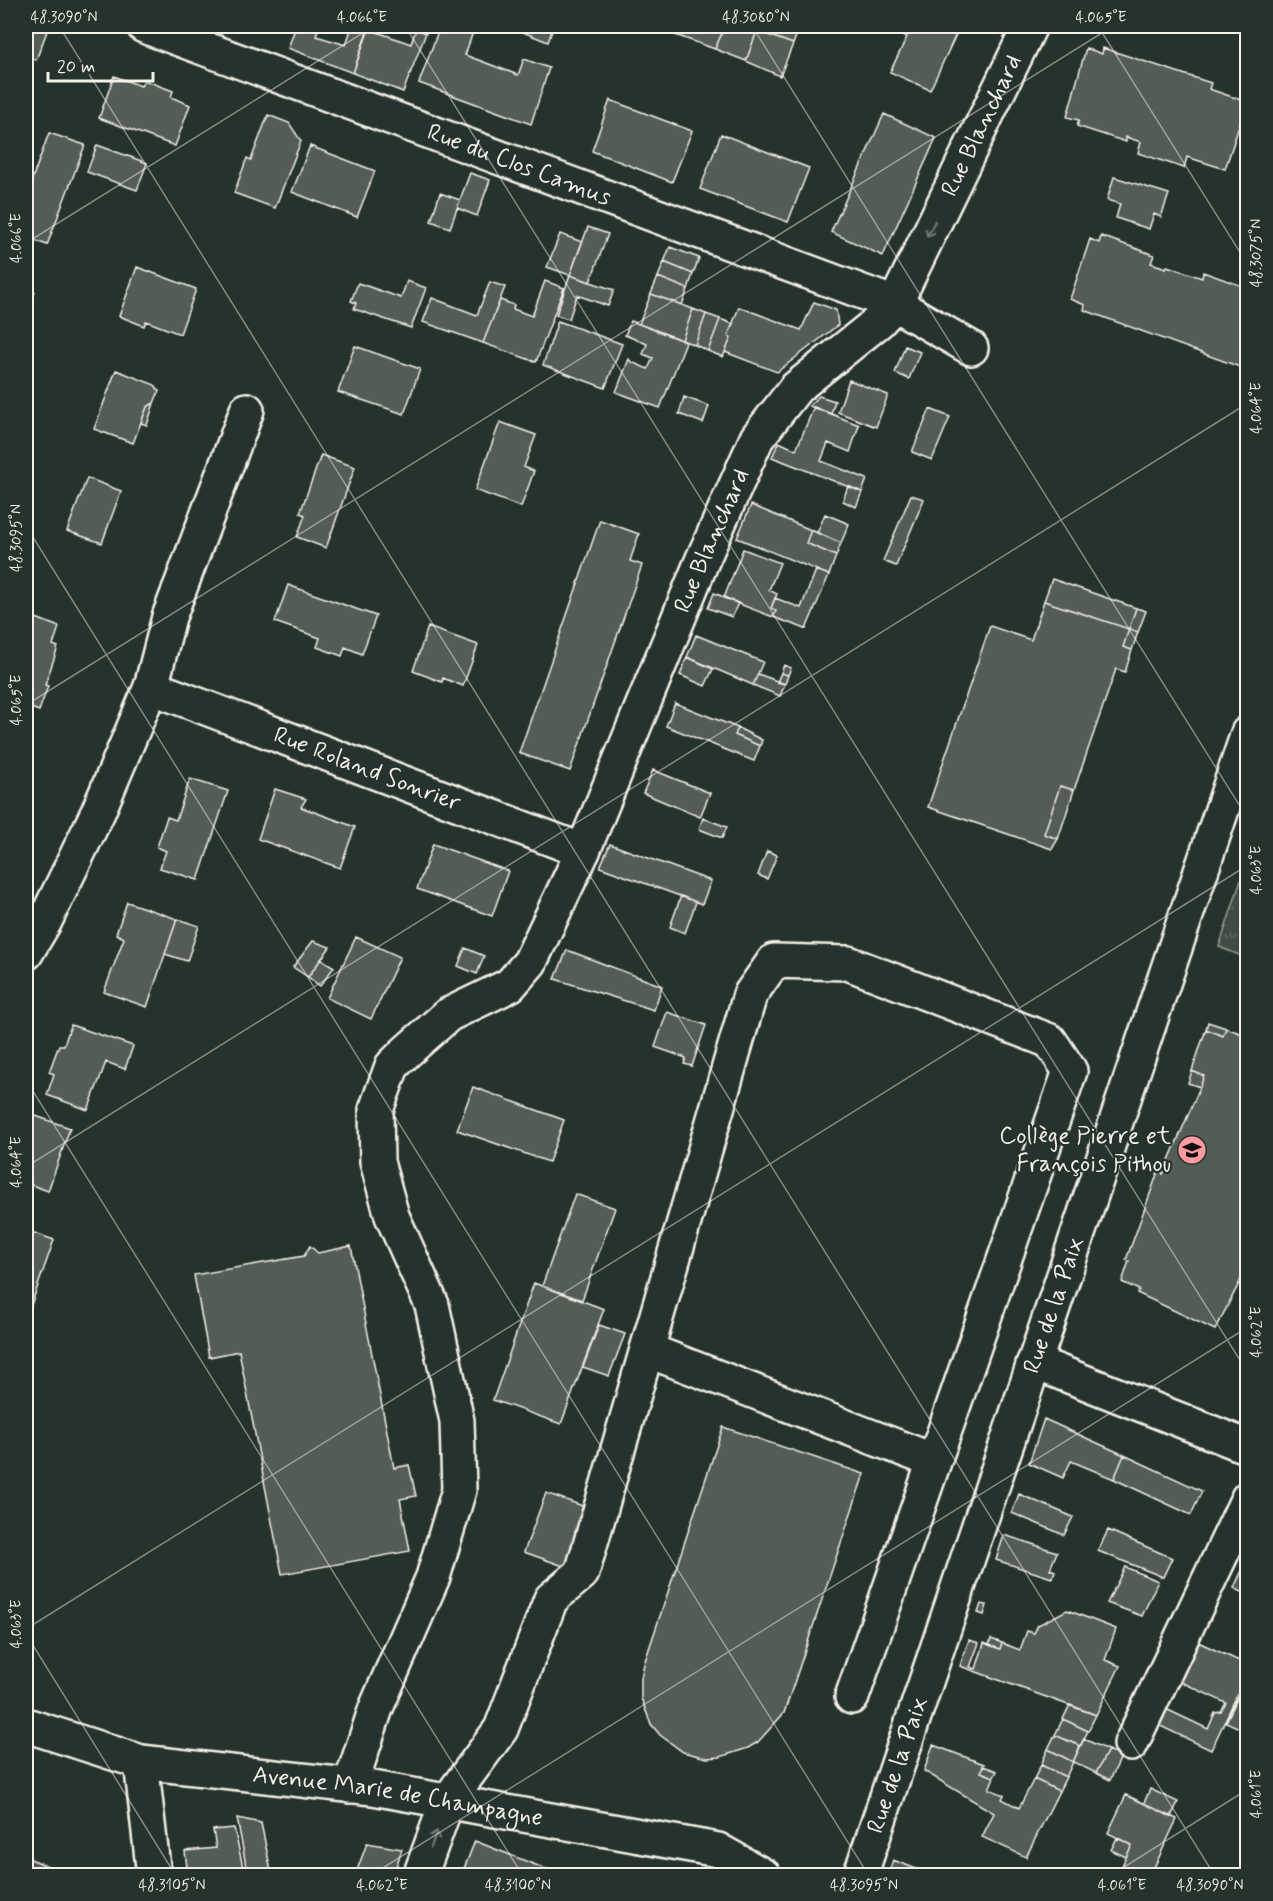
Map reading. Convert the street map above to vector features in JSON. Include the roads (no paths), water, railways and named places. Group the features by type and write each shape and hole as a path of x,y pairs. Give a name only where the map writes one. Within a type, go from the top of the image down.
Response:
{"street":[{"name":"Rue du Clos Camus","path":"144,26 895,304 971,348"},
{"name":"Rue Blanchard","path":"350,1786 376,1708 433,1578 459,1490 457,1421 432,1305 392,1216 377,1162 376,1110 392,1066 448,1015 510,985 530,962 583,851 702,561 757,438 796,388 878,322 895,304 1030,26"},
{"path":"26,953 45,921 98,812 151,687 169,616 247,411"},
{"name":"Rue Roland Sonrier","path":"151,687 583,851"},
{"name":"Rue de la Paix","path":"860,1875 1248,733"},
{"path":"420,1875 447,1802 501,1730 551,1599 582,1574 750,995 774,961 848,963 1050,1041 1070,1071 852,1697"},
{"path":"647,1350 934,1461"},
{"path":"1033,1364 1065,1374 1248,1446"},
{"path":"1131,1744 1248,1498"},
{"name":"Avenue Marie de Champagne","path":"26,1725 141,1762 350,1786 718,1850 764,1875"},
{"path":"141,1762 154,1875"}],"place":[{"name":"Collège Pierre et François Pithou","path":"1192,1150"}]}
